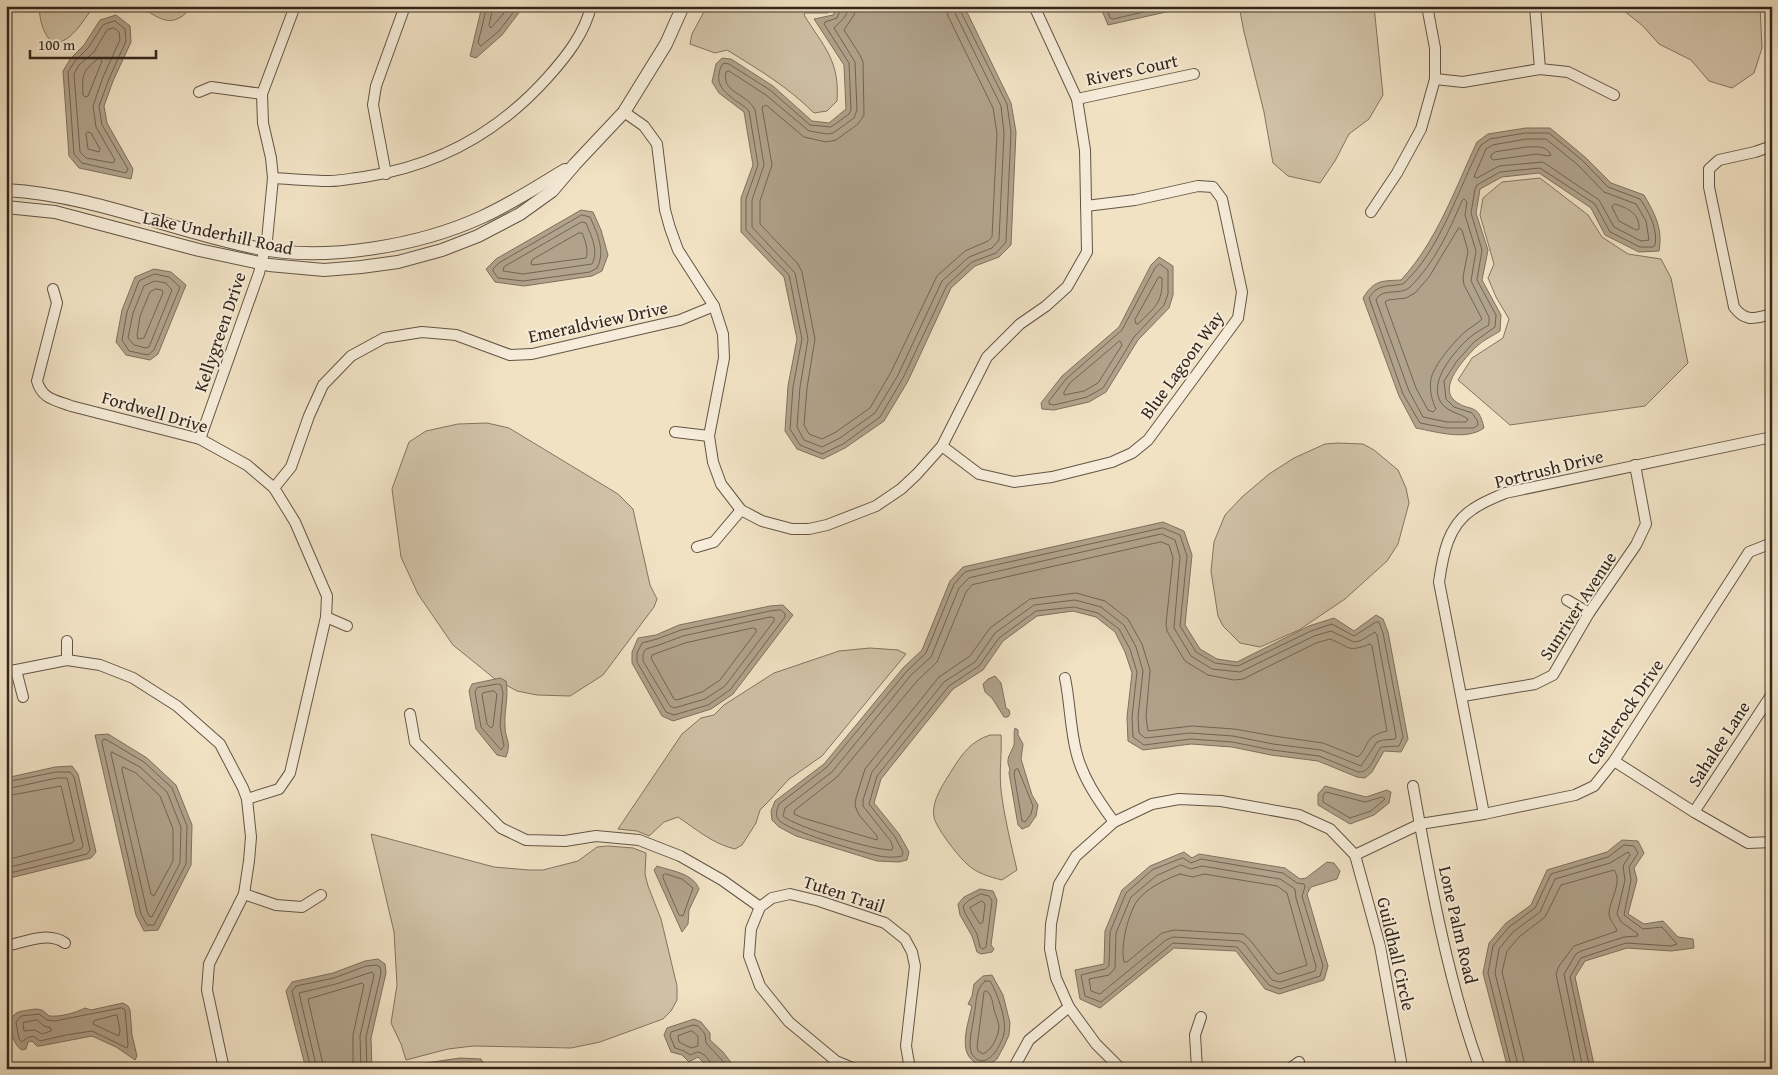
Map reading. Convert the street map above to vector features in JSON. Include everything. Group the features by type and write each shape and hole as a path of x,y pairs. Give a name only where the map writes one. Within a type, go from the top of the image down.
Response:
{"street":[{"path":"199,92 211,86 262,94 295,6"},
{"path":"386,174 373,105 376,86 405,6"},
{"path":"273,178 332,182 386,174 427,161 465,145 499,123 532,95 558,66 576,41 589,16 591,6"},
{"name":"Lake Underhill Road","path":"6,207 54,212 198,250 261,264 324,270 398,262 442,250 478,236 520,214 552,191 624,112 666,44 683,6"},
{"path":"624,112 644,126 657,144 665,210 670,228 678,250 714,306 723,334 724,358 709,436 713,462 721,484 741,510 762,521 792,529 809,529 827,525 876,506 901,489 942,446 987,357 1020,324 1046,306 1067,287 1087,252 1086,150 1077,99 1034,6"},
{"path":"1371,212 1397,174 1421,130 1435,79 1435,48 1427,6"},
{"path":"1536,6 1540,69"},
{"path":"1435,79 1463,82 1540,69 1568,72 1614,95"},
{"name":"Rivers Court","path":"1077,99 1194,74"},
{"name":"Kellygreen Drive","path":"200,439 261,264 267,240 273,178 271,158 263,123 262,94"},
{"path":"1772,146 1719,160 1709,169 1708,187 1734,307 1739,314 1746,318 1772,314"},
{"name":"Lake Underhill Road","path":"6,190 80,200 264,250 323,253 361,250 442,233 483,217 526,194 575,164"},
{"name":"Blue Lagoon Way","path":"942,446 979,474 1014,482 1052,477 1112,462 1132,453 1148,440 1238,318 1242,292 1222,199 1213,187 1198,186 1135,200 1086,206"},
{"name":"Fordwell Drive","path":"53,289 57,304 37,381 40,391 51,399 71,406 200,439 247,466 274,488 295,522 327,596 326,617 290,773 279,789 247,799"},
{"name":"Emeraldview Drive","path":"274,488 291,467 309,416 323,385 351,356 384,338 422,332 456,335 510,356 532,354 680,320 714,306"},
{"path":"674,432 709,436"},
{"name":"Portrush Drive","path":"1484,814 1463,696 1439,582 1444,550 1456,524 1472,509 1505,492 1772,436"},
{"name":"Sunriver Avenue","path":"1463,696 1535,684 1553,675 1589,614 1636,545 1646,524 1635,465"},
{"path":"697,547 714,542 741,510"},
{"name":"Castlerock Drive","path":"1420,824 1484,814 1575,795 1594,786 1614,761 1749,552 1772,543"},
{"path":"1567,600 1589,614"},
{"path":"326,617 347,626"},
{"path":"67,641 67,660"},
{"path":"23,697 11,671 67,660 100,664 133,678 177,706 220,744 247,799 251,837 244,894 209,964 207,990 224,1069"},
{"path":"1065,678 1075,750 1082,770 1099,801 1114,822"},
{"name":"Sahalee Lane","path":"1694,812 1772,694"},
{"path":"410,714 415,742 501,828 526,840 565,841 596,836 639,840 680,856 722,880 760,907 750,929 749,956 760,986 789,1022 836,1061 855,1069"},
{"path":"1614,761 1694,812 1748,843 1772,842"},
{"name":"Lone Palm Road","path":"1413,786 1444,941 1458,998 1480,1069"},
{"name":"Guildhall Circle","path":"1121,1069 1096,1044 1069,1006 1056,978 1050,950 1051,924 1059,884 1076,856 1114,822 1152,804 1179,799 1221,801 1299,815 1330,830 1355,855 1380,946 1401,1061"},
{"path":"1355,855 1420,824"},
{"path":"244,894 276,905 302,907 321,895"},
{"name":"Tuten Trail","path":"760,907 772,898 790,894 819,901 886,923 905,939 912,952 916,966 906,1046 910,1069"},
{"path":"6,946 45,937 56,938 65,943"},
{"path":"1013,1069 1029,1040 1069,1006"},
{"path":"1197,1069 1195,1035 1201,1017"},
{"path":"1289,1069 1300,1062"}],"shaded area":[{"path":"39,6 94,6 72,34 54,45 43,27"},
{"path":"139,6 193,6 179,18 167,20"},
{"path":"707,6 835,6 828,13 805,13 804,15 824,46 833,65 836,75 837,101 827,111 814,113 761,71 727,50 715,53 690,44 692,34"},
{"path":"1239,6 1374,6 1383,95 1369,119 1349,134 1335,161 1320,183 1288,176 1273,163 1264,112"},
{"path":"1618,6 1760,6 1762,48 1754,73 1732,88 1709,81 1691,60 1659,44 1643,26"},
{"path":"1540,178 1588,215 1602,237 1628,254 1661,259 1671,278 1688,363 1645,406 1510,425 1458,380 1472,358 1503,338 1509,319 1496,297 1488,278 1494,264 1480,215 1483,198 1502,182"},
{"path":"487,423 509,428 618,494 633,509 650,585 657,599 654,607 603,675 570,696 537,695 517,691 495,679 453,645 418,594 401,557 392,489 409,442 426,431 458,424"},
{"path":"1325,444 1363,444 1374,450 1398,470 1406,488 1409,503 1398,544 1387,561 1345,599 1299,630 1260,647 1240,643 1223,626 1218,616 1211,571 1214,542 1225,515 1242,497 1269,474 1294,458"},
{"path":"870,648 898,650 906,654 822,756 789,779 760,810 756,823 742,845 735,849 719,844 678,817 664,822 649,836 637,831 618,829 682,734 701,718 714,715 724,705 774,673 839,651"},
{"path":"990,735 1001,735 1001,790 1017,870 1002,880 979,872 967,864 948,842 934,817 934,805 939,792 959,759 972,744"},
{"path":"371,834 494,867 529,870 543,870 578,861 597,847 633,848 646,853 645,874 661,919 677,986 677,1000 671,1011 663,1019 600,1042 571,1048 473,1046 448,1049 406,1060 391,1023 397,985 394,932"}],"water":[{"path":"482,6 524,6 502,35 476,58 470,56"},
{"path":"838,6 964,6 1011,103 1016,132 1011,245 999,257 975,266 951,288 908,381 884,421 845,448 823,459 797,449 785,431 788,386 797,339 784,277 741,232 741,198 753,165 744,112 719,93 712,82 716,64 722,58 731,59 773,86 812,121 829,123 846,109 844,65 814,19 833,15"},
{"path":"1100,6 1193,6 1108,25"},
{"path":"116,15 130,26 131,42 104,106 107,123 133,169 131,179 79,168 69,156 63,71 71,58 84,45 100,20"},
{"path":"1526,128 1550,128 1585,157 1611,183 1644,195 1652,209 1659,229 1659,251 1639,252 1605,235 1591,208 1539,173 1502,177 1480,189 1476,213 1488,250 1482,280 1501,315 1500,331 1479,344 1466,357 1455,372 1449,388 1450,395 1455,401 1473,409 1479,414 1484,428 1477,432 1460,435 1416,428 1399,396 1363,298 1371,288 1379,283 1401,280 1414,265 1435,232 1477,142 1488,134"},
{"path":"581,210 593,212 601,230 608,255 602,271 592,276 524,286 495,282 486,269 496,259"},
{"path":"1159,257 1173,266 1173,295 1169,308 1138,340 1106,392 1089,402 1054,410 1042,409 1041,403 1062,376 1119,327 1151,265"},
{"path":"154,269 171,272 186,285 158,354 150,360 126,355 116,342 122,310 135,277"},
{"path":"1163,522 1184,531 1192,555 1185,625 1200,649 1217,659 1237,662 1309,626 1334,618 1354,631 1376,615 1383,619 1388,632 1408,739 1401,752 1384,751 1372,772 1365,778 1357,777 1318,761 1271,755 1232,747 1191,744 1143,750 1128,741 1127,717 1132,673 1125,652 1115,632 1096,617 1073,611 1037,616 1003,641 983,670 953,689 881,779 874,803 899,834 909,852 907,860 899,862 877,861 796,836 779,827 772,820 771,811 775,801 824,764 903,668 922,650 950,581 963,567"},
{"path":"783,605 793,615 733,694 711,709 673,721 662,716 632,663 632,652 638,638 656,635 679,625"},
{"path":"995,676 1001,683 1006,708 1010,714 1008,717 1004,717 992,698 985,692 983,684"},
{"path":"500,678 506,681 507,687 505,731 508,747 506,757 497,755 476,729 469,691 472,684"},
{"path":"1015,728 1018,730 1018,735 1023,744 1021,759 1032,795 1038,805 1036,816 1029,826 1022,829 1018,825 1008,762 1014,745"},
{"path":"108,734 147,758 176,785 192,825 191,865 158,930 144,931 136,915 95,735"},
{"path":"72,766 78,774 96,852 91,858 6,879 6,778 55,767"},
{"path":"1325,786 1366,797 1387,790 1391,792 1389,803 1374,815 1350,824 1318,805 1318,794"},
{"path":"1622,840 1638,841 1644,853 1634,868 1637,880 1628,914 1644,924 1663,921 1678,937 1693,939 1694,948 1671,951 1627,948 1585,961 1575,977 1595,1069 1508,1069 1483,973 1489,943 1506,923 1531,905 1547,870 1607,852"},
{"path":"1184,852 1192,858 1199,854 1285,868 1300,879 1306,878 1327,862 1334,863 1340,871 1337,879 1311,887 1307,894 1328,966 1324,980 1279,994 1265,989 1236,951 1174,948 1100,1008 1080,999 1075,970 1104,964 1105,931 1122,890 1150,866"},
{"path":"657,866 687,876 692,879 699,889 689,910 688,924 682,932 654,870"},
{"path":"980,889 993,891 997,900 991,945 994,949 992,952 981,954 977,952 972,936 960,915 958,904 964,897"},
{"path":"378,959 385,964 386,973 371,1038 372,1069 306,1069 286,991 292,982 333,973 365,961"},
{"path":"992,975 1003,995 1010,1023 1009,1035 1004,1046 997,1059 987,1066 977,1063 970,1058 966,1051 965,1043 972,1006 968,1004 972,996 974,984 983,976"},
{"path":"123,1003 130,1010 132,1035 137,1056 135,1060 116,1047 92,1036 40,1046 37,1046 32,1041 28,1042 26,1049 22,1050 16,1044 12,1034 12,1019 14,1015 21,1011 38,1009 49,1016 58,1016 85,1008 91,1010"},
{"path":"694,1019 701,1022 710,1033 710,1040 723,1052 736,1069 710,1069 698,1057 689,1062 682,1055 671,1052 664,1035 667,1028"},
{"path":"460,1058 481,1059 487,1069 410,1068 426,1063"}]}
